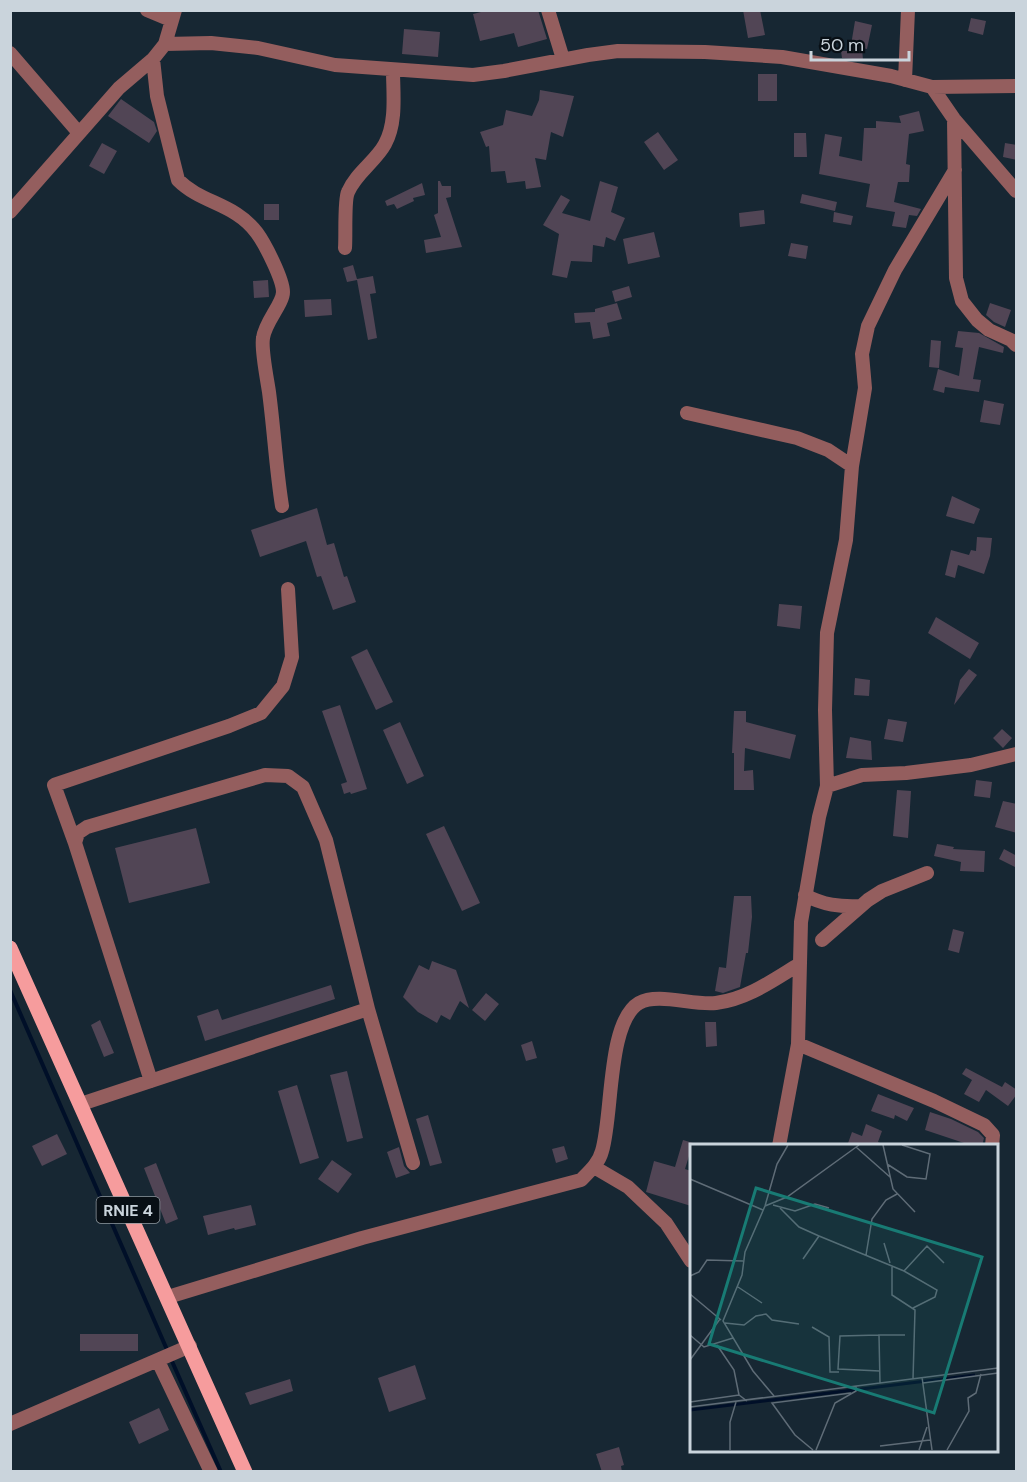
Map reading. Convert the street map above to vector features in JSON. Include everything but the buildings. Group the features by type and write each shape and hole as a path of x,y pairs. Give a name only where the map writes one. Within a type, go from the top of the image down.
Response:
{"main road":[{"name":"RNIE 4","path":"10,948 15,967 81,1104 245,1472"}],"street":[{"path":"10,212 119,88 153,59 165,44 173,15 147,10"},
{"path":"548,10 563,60"},
{"path":"905,80 908,10"},
{"path":"165,44 211,43 258,48 335,65 473,75 618,51 705,52 782,57 932,87 1017,86"},
{"path":"10,53 80,133"},
{"path":"153,59 157,96 178,180 187,189 236,212 256,232 273,264 283,292 279,304 269,317 262,339 282,506"},
{"path":"345,248 347,194 353,183 385,144 393,124 393,70"},
{"path":"932,87 954,119 1017,191"},
{"path":"954,119 956,278 962,301 977,320 989,330 1017,345"},
{"path":"779,1144 798,1044 798,965 801,922 826,786 827,633 846,540 852,466 865,388 862,354 868,327 895,270 955,170"},
{"path":"687,413 797,438 828,450 852,466"},
{"path":"152,1081 54,785 261,713 284,686 292,657 288,589"},
{"path":"826,786 862,775 906,773 971,765 1017,754"},
{"path":"75,843 78,833 87,827 265,775 288,776 303,787 326,840 368,1009 413,1163"},
{"path":"822,940 882,891 927,873"},
{"path":"805,895 822,903 847,907 861,906"},
{"path":"168,1297 362,1238 581,1180 594,1167 602,1152 619,1034 628,1012 640,1002 652,999 713,1004 735,1000 759,989 798,965"},
{"path":"81,1104 368,1009"},
{"path":"798,1044 934,1101 984,1125 993,1135 992,1144"},
{"path":"594,1167 628,1187 666,1222 690,1259"},
{"path":"10,1424 190,1346"},
{"path":"159,1361 211,1472"}],"waterway":[{"path":"10,990 168,1352"},
{"path":"171,1359 221,1472"}]}
